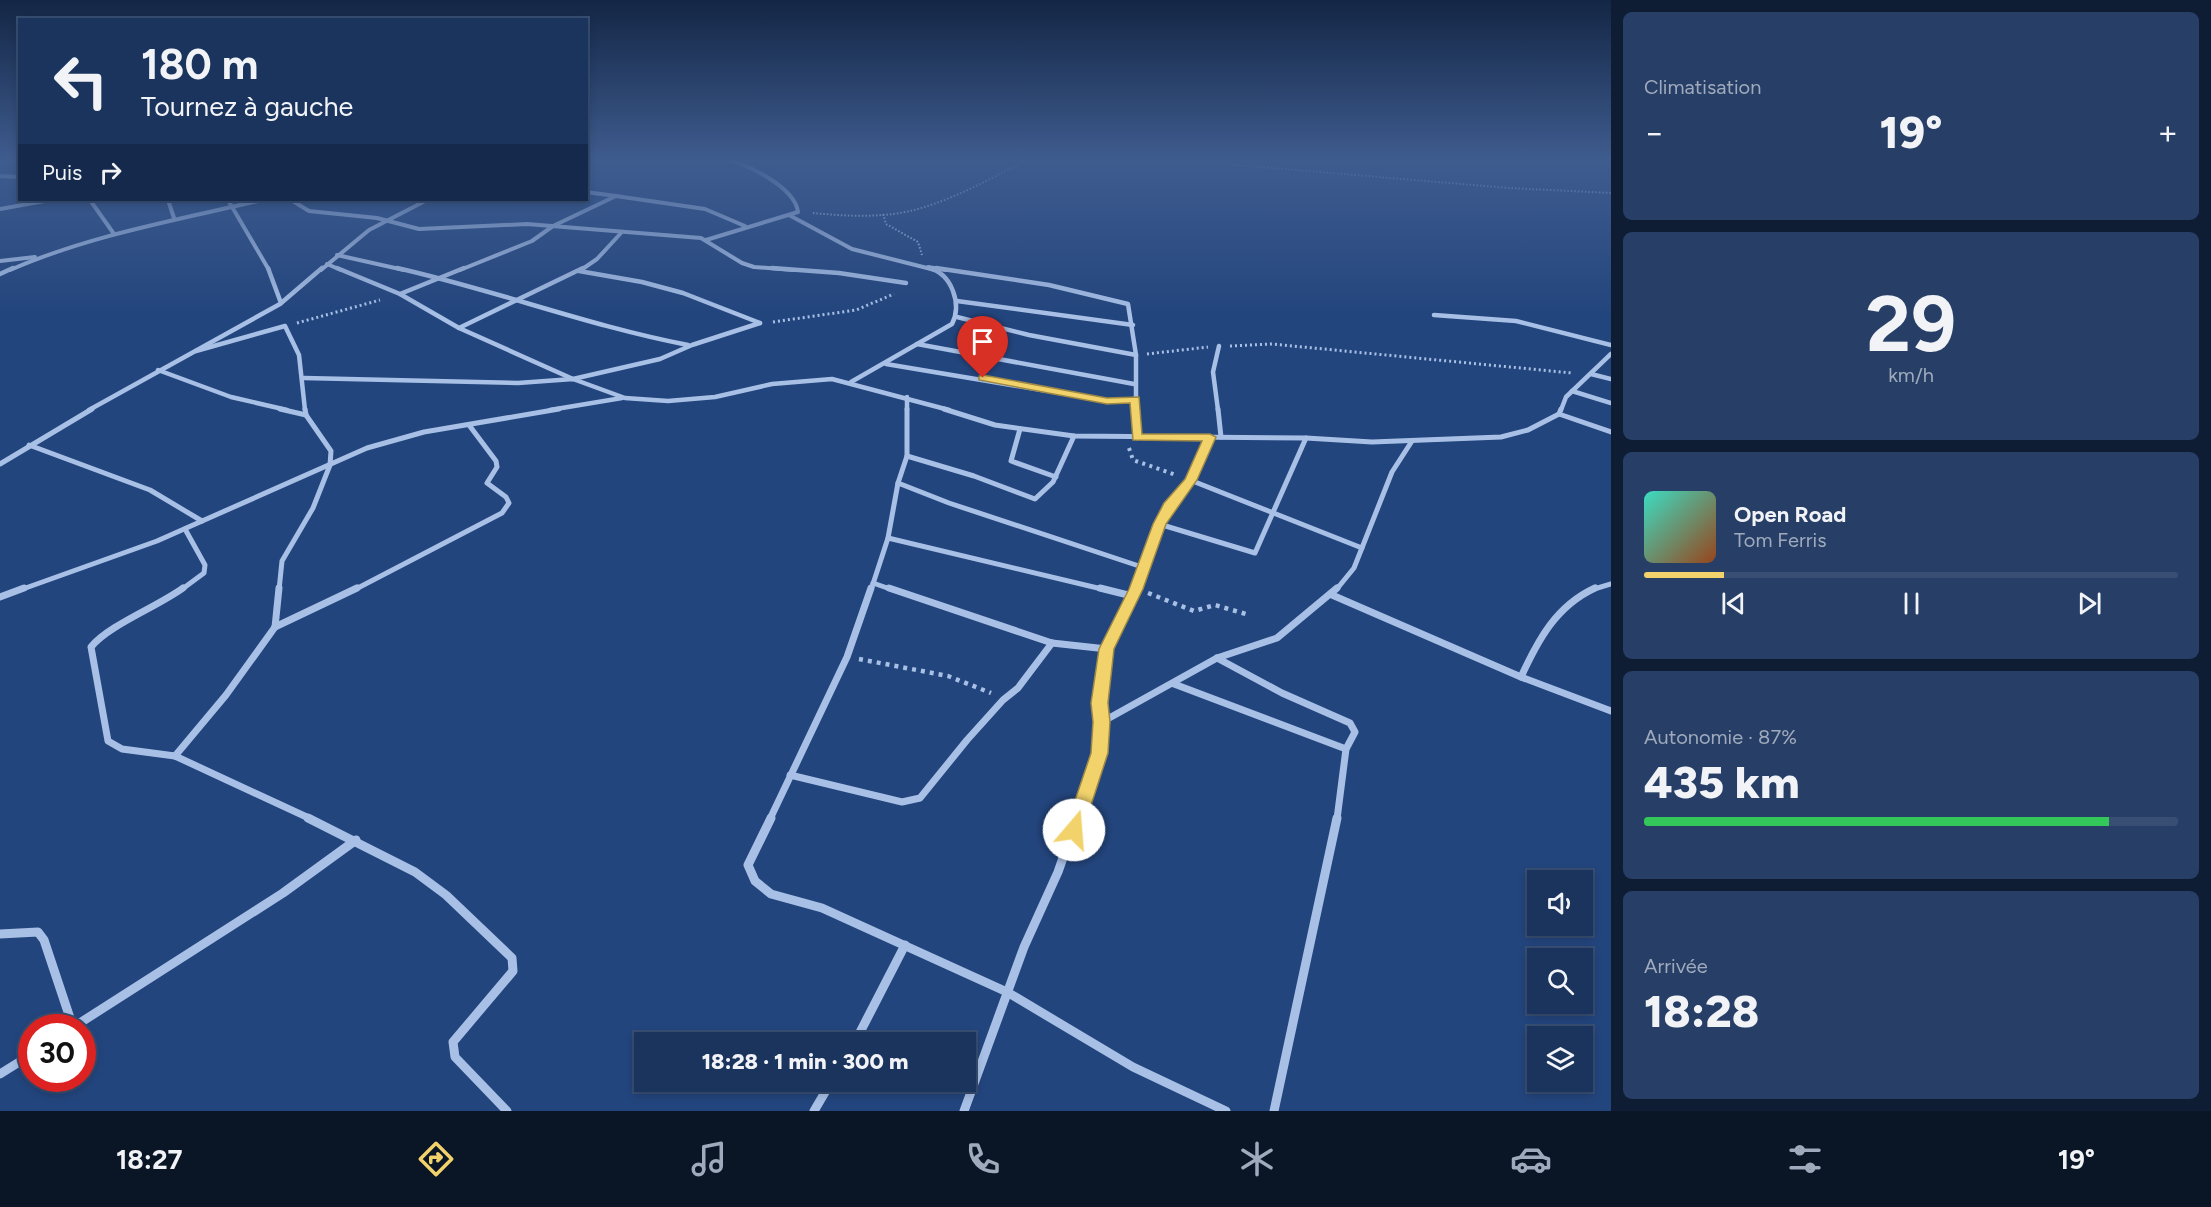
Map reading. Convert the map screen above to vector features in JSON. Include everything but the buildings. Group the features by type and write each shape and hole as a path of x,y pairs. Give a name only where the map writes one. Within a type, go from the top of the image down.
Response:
{"street":[{"path":"98,211 114,234"},
{"path":"172,211 174,218"},
{"path":"0,274 42,256 114,234 212,211"},
{"path":"234,211 272,275 281,303"},
{"path":"309,211 436,230 501,224 554,226 706,240 745,226 798,212"},
{"path":"0,464 158,370 281,303 307,286 337,255 387,221 406,211"},
{"path":"400,294 532,241 554,226 585,211"},
{"path":"709,211 745,226"},
{"path":"789,215 852,249 928,267 990,275 1114,299 1131,308 1136,355 1134,384 1137,438"},
{"path":"459,328 515,298 579,271 597,260 621,233"},
{"path":"706,240 742,263 754,267 839,273 906,283"},
{"path":"337,255 441,278 515,298 622,332 692,345"},
{"path":"0,261 42,256"},
{"path":"327,264 400,294 459,328 573,380 625,398"},
{"path":"852,382 886,364 916,344 942,332 957,317 957,301 941,273 928,267"},
{"path":"304,378 506,383 573,380 660,359 692,345 760,323 683,293 642,282 579,271"},
{"path":"957,301 1132,325"},
{"path":"1434,315 1516,321 1611,345"},
{"path":"957,317 1029,335 1136,355"},
{"path":"196,351 285,326 296,344 304,378 306,415 331,451 330,465 313,508 282,561 275,627"},
{"path":"916,344 1134,384"},
{"path":"1219,346 1214,372 1221,437"},
{"path":"0,597 107,560 184,529 367,448 397,439 469,425 625,398 668,401 715,397 797,381 832,379 907,397 995,425 1074,436 1412,441 1500,437 1528,430 1559,414 1566,397 1611,354"},
{"path":"886,364 1018,384 1107,401 1135,399"},
{"path":"158,370 231,397 306,415"},
{"path":"1591,374 1611,379"},
{"path":"1572,392 1611,403"},
{"path":"907,397 907,456 898,483 888,538 847,657 748,865 754,881 771,894 822,908 1007,992 1133,1067 1226,1111"},
{"path":"1559,414 1611,432"},
{"path":"175,756 226,695 275,627 352,591 502,513 509,503 487,483 487,478 497,467 496,461 469,425"},
{"path":"1020,429 1010,457 1011,461 1056,477"},
{"path":"907,456 974,476 1035,499 1047,491 1056,477 1074,436"},
{"path":"964,1111 1007,992 1074,830 1099,753 1102,722 1100,703 1107,649 1134,592 1159,524 1169,506 1191,480 1210,437"},
{"path":"1159,524 1251,554 1257,551 1306,438"},
{"path":"1102,722 1174,684 1217,658 1277,638 1332,595 1354,568 1392,472 1412,441"},
{"path":"29,445 150,490 202,521"},
{"path":"1191,480 1362,548"},
{"path":"898,483 949,503 1142,567"},
{"path":"184,529 205,566 204,573 161,604 99,638 91,647 108,741 122,749 175,756 356,840 414,872 446,895 512,958 513,971 453,1042 452,1050 455,1057 507,1111"},
{"path":"888,538 1134,592"},
{"path":"873,583 1052,643 1107,649"},
{"path":"1521,677 1533,650 1566,605 1580,592 1611,584"},
{"path":"1332,595 1521,677 1611,711"},
{"path":"790,776 902,802 920,798 1003,700 1018,688 1052,643"},
{"path":"1217,658 1282,693 1350,723 1355,732 1346,749 1341,796 1274,1111"},
{"path":"1174,684 1346,749"},
{"path":"92,1014 283,893 356,840"},
{"path":"0,933 38,932 50,952 68,1014"},
{"path":"860,1032 905,945"},
{"path":"0,1074 18,1063"},
{"path":"814,1111 825,1092"}],"path":[{"path":"798,212 848,216 909,211"},
{"path":"285,326 400,294"},
{"path":"1136,355 1219,346 1272,345 1591,374"},
{"path":"1127,438 1133,459 1191,480"},
{"path":"1134,592 1194,611 1215,605 1246,614"},
{"path":"847,657 948,676 1003,700"}],"route":[{"path":"983,378 1107,401 1135,399 1137,438 1210,437 1191,480 1169,506 1159,524 1136,589 1107,649 1100,703 1102,722 1099,753 1074,830"}]}
